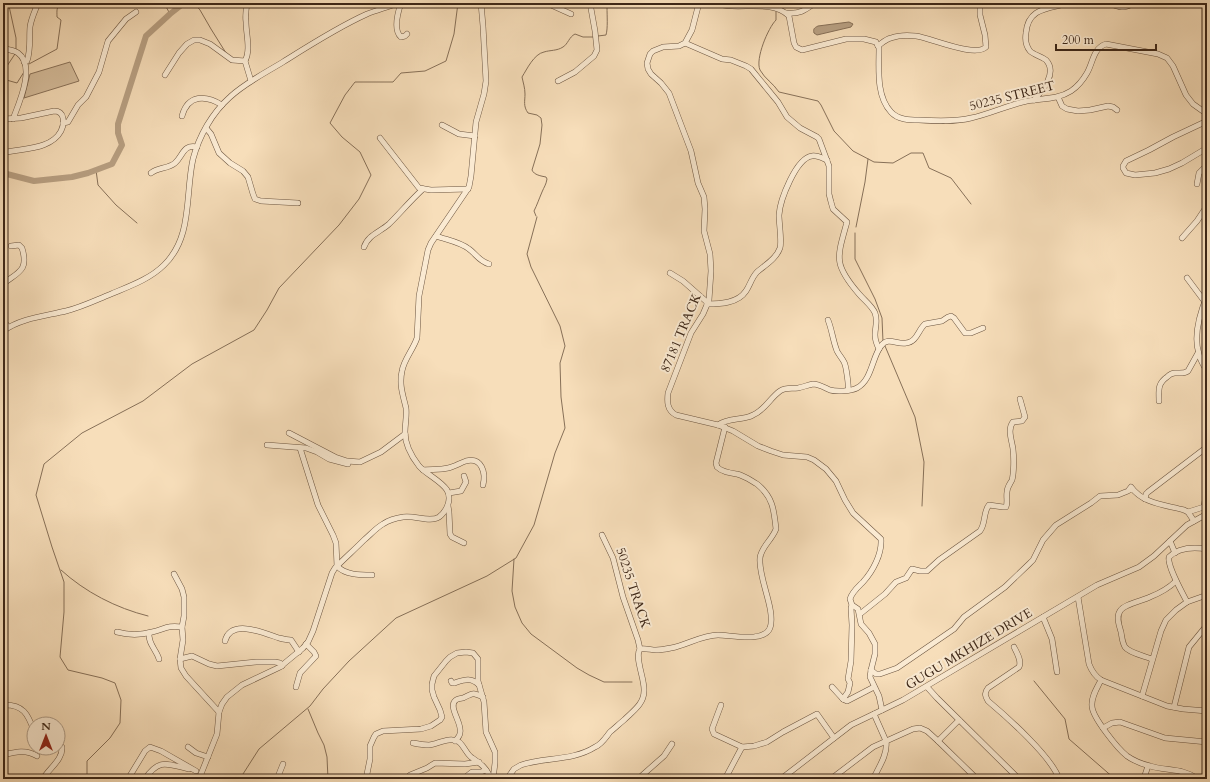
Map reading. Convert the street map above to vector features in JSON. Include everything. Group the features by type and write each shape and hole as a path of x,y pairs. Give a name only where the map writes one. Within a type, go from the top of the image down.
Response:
{"street":[{"path":"24,62 27,62 28,58 30,48 30,28 38,3"},
{"path":"247,3 246,23 248,44 247,58 245,61 251,81"},
{"path":"400,3 397,15 397,30 401,37 405,36 406,34"},
{"path":"3,331 8,327 22,321 82,306 145,279 158,271 175,251 184,230 192,167 197,147 211,119 222,105 251,81 345,25 368,14 400,3"},
{"path":"200,775 217,732 219,712 222,704 239,687 282,666 306,644 313,631 332,573 337,566 383,524 394,519 410,516 433,520 442,515 448,506 450,499 449,493 445,487 423,470 411,452 405,434 406,412 400,385 403,366 417,338 419,296 428,250 468,189 471,176 477,117 484,94 486,81 481,3"},
{"path":"550,3 551,5 571,14"},
{"path":"558,81 575,72 594,56 597,50 590,3"},
{"path":"700,3 692,30 685,43 722,59 731,60 751,69 778,102 786,117 800,128 817,137 822,146 830,174 829,194 833,209 847,220 840,248 839,261 845,276 875,314 875,336 879,350"},
{"path":"710,3 724,6 775,8 786,13 795,14 815,3"},
{"path":"786,13 789,16 794,43 796,47 802,50 846,39 864,39 876,42 878,46 893,37 913,36 954,47 982,50 986,47 986,40 980,15 980,3"},
{"path":"1034,100 1048,80 1049,69 1048,64 1044,59 1029,50 1026,32 1029,20 1041,10 1069,3"},
{"path":"1110,3 1122,8 1133,3"},
{"path":"1203,3 1207,7"},
{"path":"63,123 68,122 78,105 86,97 99,72 105,49 112,35 126,19 136,12"},
{"path":"164,75 179,53 187,44 194,40 200,40 210,44 232,60 245,61"},
{"name":"87181 TRACK","path":"685,43 679,46 663,47 653,51 647,62 648,69 651,74 669,93 691,151 698,183 704,197 704,231 710,254 710,296 708,303 689,338 668,393 667,403 670,411 676,415 725,427 742,435 758,446 783,455 807,457 814,460 826,469 836,481 853,513 881,539 880,550 875,563 865,580 851,596 852,605"},
{"name":"50235 STREET","path":"878,46 881,96 886,106 892,113 905,119 962,120 1017,104 1058,97 1070,92 1078,85 1086,74 1097,49 1102,45 1110,44 1158,54 1166,58 1173,66 1186,95 1193,104 1207,114"},
{"path":"3,48 19,54 24,62 26,72 26,80 13,119"},
{"path":"1058,97 1062,106 1067,109 1078,111 1108,106 1117,110"},
{"path":"182,116 188,104 199,98 209,99 222,105"},
{"path":"3,119 13,119 58,111 62,115 63,123 58,135 46,144 3,152"},
{"path":"1207,121 1126,162 1123,168 1126,173 1135,175 1155,173 1182,163 1207,148"},
{"path":"442,125 459,134 475,136"},
{"path":"206,128 211,134 219,154 248,176 255,199 261,202 298,203"},
{"path":"380,138 416,185 423,189 468,189"},
{"path":"151,174 156,170 173,165 187,148 192,146 197,147"},
{"path":"670,273 683,281 708,303 723,303 737,299 743,295 754,275 773,258 781,245 780,209 791,177 799,165 810,156 827,160"},
{"path":"1197,184 1199,173 1207,165"},
{"path":"364,247 370,237 390,223 423,189"},
{"path":"1182,238 1197,221 1207,206"},
{"path":"436,236 468,248 480,260 489,264"},
{"path":"3,284 19,273 24,263 22,248 19,245 11,246"},
{"path":"1186,278 1206,299 1198,323 1198,353 1207,371"},
{"path":"718,425 725,420 745,418 761,411 776,394 784,389 800,388 813,384 833,391 848,390 859,387 867,378 883,344 890,341 902,344 909,343 915,338 922,326 925,324 942,322 950,316 954,318 966,334 983,328"},
{"path":"3,320 8,327"},
{"path":"828,320 838,353 845,363 849,384 848,390"},
{"path":"1159,401 1159,388 1161,381 1171,374 1188,372 1198,353"},
{"path":"860,614 885,594 896,582 906,578 910,570 914,569 927,571 939,560 980,531 984,523 987,507 989,505 1006,507 1007,489 1011,481 1014,452 1010,427 1013,422 1022,421 1026,417 1020,399"},
{"path":"640,649 656,650 672,648 713,635 754,637 763,634 769,629 771,622 769,604 761,571 760,558 763,549 776,529 773,509 764,490 746,477 722,471 717,467 716,463 725,427"},
{"path":"289,433 335,457 347,461 360,462"},
{"path":"267,445 312,450 337,462 354,464 381,452 405,434"},
{"path":"1145,500 1148,492 1207,447"},
{"path":"300,448 318,505 336,543 337,566 343,572 372,575"},
{"path":"423,470 444,469 466,461 472,461 481,465 484,469 485,478 483,485"},
{"path":"449,493 461,491 466,482 464,476"},
{"path":"871,670 876,674 880,674 902,666 954,629 964,617 1005,587 1029,564 1043,540 1056,525 1100,496 1118,495 1128,491 1131,487 1145,500 1188,512 1206,507 1207,487"},
{"path":"448,506 450,512 450,534 452,537 464,543"},
{"path":"1188,512 1194,521"},
{"name":"GUGU MKHIZE DRIVE","path":"782,779 851,725 928,687 1104,582 1139,567 1154,556 1182,529 1207,514"},
{"name":"50235 TRACK","path":"506,779 514,769 521,765 579,755 590,750 601,743 638,707 644,695 644,686 638,657 638,652 640,649 638,640 623,597 613,558 602,535"},
{"path":"1170,541 1175,553"},
{"path":"1187,602 1176,581 1168,560 1169,557 1175,553 1192,547 1207,549"},
{"path":"174,574 184,594 184,616 182,627 183,640 180,668 219,712"},
{"path":"1152,659 1130,651 1126,648 1123,643 1118,614 1123,607 1164,591 1176,581"},
{"path":"1142,696 1152,659 1166,620 1187,602 1207,595"},
{"path":"1078,597 1089,664 1093,674 1101,680 1174,707 1206,711 1207,702"},
{"path":"843,699 848,692 850,683 848,679 851,661 852,625 850,608 852,605 858,609 862,624 875,644 875,654 870,677 879,696 882,710"},
{"path":"1043,617 1052,639 1057,672"},
{"path":"1174,707 1189,647 1207,625"},
{"path":"117,632 134,635 149,633 169,626 182,627"},
{"path":"225,641 227,634 235,629 241,628 291,640 298,652"},
{"path":"149,633 150,641 157,652 159,659"},
{"path":"296,687 300,673 316,656 306,644"},
{"path":"1014,647 1020,661 1019,667 988,688 985,692 985,696 988,701 1043,754 1059,779"},
{"path":"366,779 370,759 370,746 376,734 383,731 402,731 427,728 441,719 440,708 434,697 432,684 434,676 446,661 457,653 465,652 473,653 478,662 479,685 483,697 486,732 494,752 495,763 492,779"},
{"path":"180,659 192,656 217,666 256,662 275,662 280,663 282,666"},
{"path":"450,681 454,683 470,680 479,685"},
{"path":"1101,680 1095,694 1092,709 1103,728 1123,753 1148,766 1186,772 1197,779"},
{"path":"832,687 843,699 847,701 874,687"},
{"path":"928,687 937,698 1019,779"},
{"path":"455,741 459,736 461,729 454,712 454,702 457,699 474,693 483,697"},
{"path":"3,705 15,706 24,710 28,716"},
{"path":"721,705 712,730 714,734 742,746 754,746 767,742 817,714 834,738"},
{"path":"873,779 886,749 886,741 874,714"},
{"path":"938,740 959,720"},
{"path":"1103,728 1112,723 1120,722 1165,738 1207,742"},
{"path":"831,779 866,751 912,729 920,728 927,731 938,740 977,779"},
{"path":"413,743 429,744 446,740 455,741 479,762 492,779"},
{"path":"638,779 664,756 672,744"},
{"path":"725,779 742,746"},
{"path":"128,779 145,751 150,747 161,751 200,775"},
{"path":"188,747 196,753 208,757"},
{"path":"3,755 16,751 26,752"},
{"path":"43,779 60,756"},
{"path":"410,775 435,763 465,764 479,762"},
{"path":"145,779 153,768 161,764 171,765 200,775"},
{"path":"277,779 283,764"},
{"path":"1145,779 1148,766"},
{"path":"463,779 472,772 481,772 486,770"}],"shaded area":[{"path":"849,22 853,24 851,27 817,35 814,33 814,29 818,26"},
{"path":"70,62 79,81 24,98 30,74"}],"waterway":[{"path":"5,3 9,6 16,38 16,49"},
{"path":"29,64 57,49 61,20 57,17 57,11 58,6 61,3"},
{"path":"164,3 170,14"},
{"path":"3,173 34,181 72,177 112,164 122,145 118,133 118,124 146,36 184,3"},
{"path":"194,3 200,10 226,53"},
{"path":"87,779 87,761 110,738 120,723 121,700 115,683 102,678 68,670 60,657 64,612 64,582 36,495 44,464 82,433 143,401 192,364 254,330 279,288 339,225 359,199 371,175 360,152 342,137 330,123 345,95 355,82 393,82 401,73 425,71 446,61 454,34 458,3"},
{"path":"598,36 606,35 607,7 615,3"},
{"path":"617,3 628,7 642,3"},
{"path":"777,7 779,3"},
{"path":"776,12 776,20 769,30 763,44 759,65 762,73 779,92 818,101 834,131 853,151 874,162 893,163 911,153 923,153 929,168 951,178 971,204"},
{"path":"536,216 534,211 547,179 546,177 536,174 532,170 540,144 542,125 541,118 537,115 528,113 525,108 525,90 522,77 531,62 540,53 563,47 575,34 583,37 594,37"},
{"path":"3,72 15,54"},
{"path":"3,79 17,83 24,72"},
{"path":"856,227 868,159"},
{"path":"96,170 98,185 116,205 137,223"},
{"path":"242,779 243,774 259,749 310,706 323,689 349,661 396,618 487,576 516,558 534,525 555,453 565,428 561,397 560,363 565,346 560,326 531,267 527,254 537,217"},
{"path":"855,233 855,259 875,299 882,318 883,342"},
{"path":"885,346 915,417 924,462 922,506"},
{"path":"514,559 512,591 515,607 522,623 531,634 577,668 589,675 604,682 632,682"},
{"path":"61,570 80,585 113,604 148,616"},
{"path":"1034,681 1065,719 1069,739 1115,779"},
{"path":"308,709 324,745 327,757 328,779"}]}
